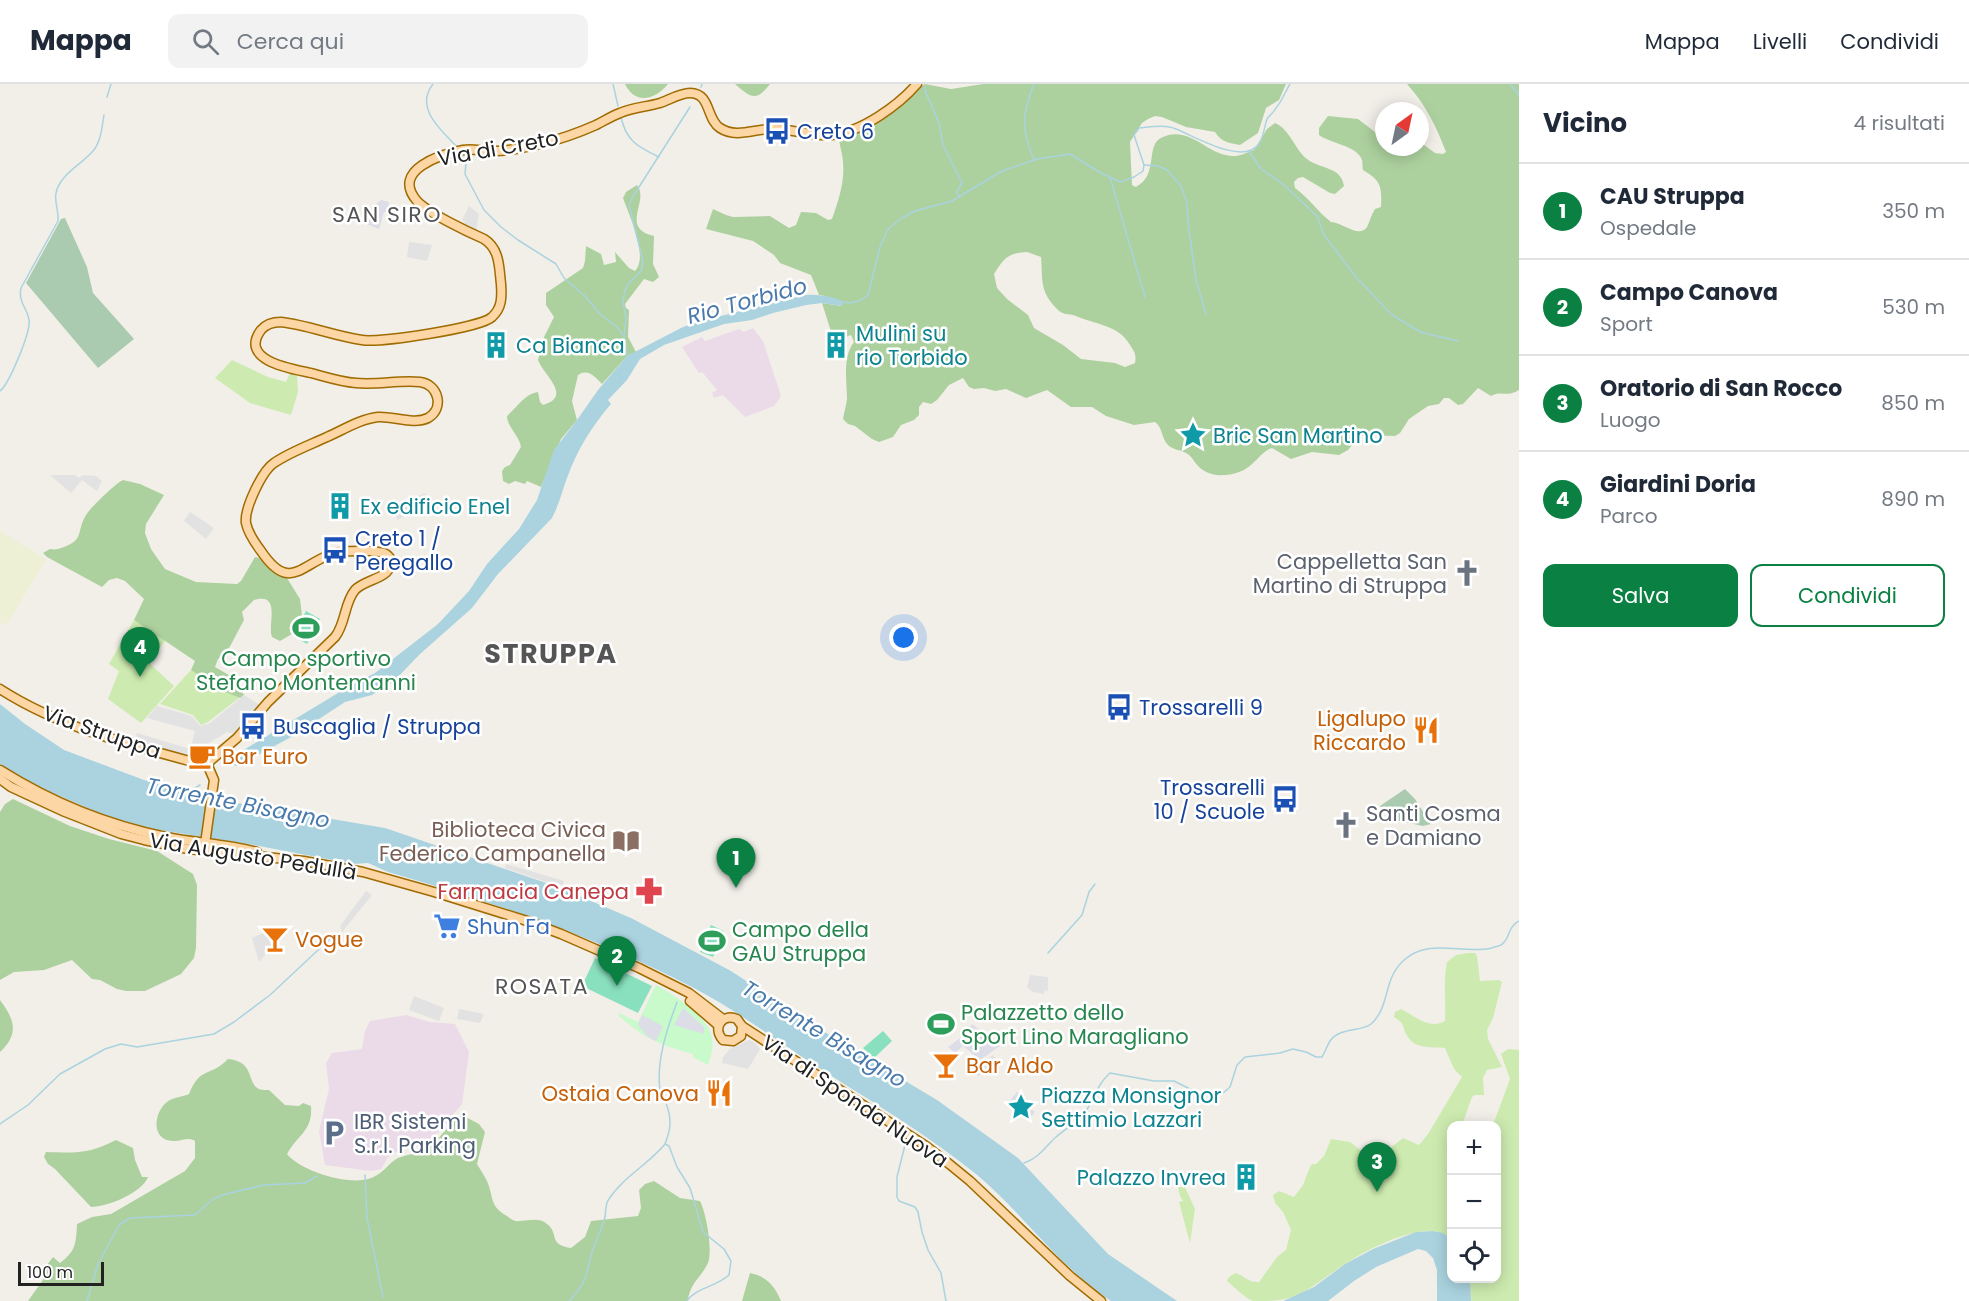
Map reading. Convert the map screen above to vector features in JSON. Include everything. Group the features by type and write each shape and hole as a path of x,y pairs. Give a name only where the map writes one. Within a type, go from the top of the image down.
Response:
{"main road":[{"name":"Via di Creto","path":"208,766 210,761 237,738 283,686 335,637 341,627 351,595 357,588 387,573 391,563 389,555 383,552 348,551 330,555 297,573 285,572 273,567 254,541 247,528 246,520 248,506 266,470 283,457 365,420 380,417 418,420 426,418 433,413 438,402 438,395 434,388 424,383 354,383 277,365 260,355 257,350 256,341 259,332 264,326 281,322 361,340 374,340 441,331 485,322 499,309 502,296 499,261 493,246 425,207 414,196 411,185 412,175 418,167 426,161 462,150 501,151 546,142 594,126 626,110 660,103 691,93 705,100 714,122 719,128 728,132 741,133 774,129 835,135 863,124 891,108 917,84"},
{"name":"Via Struppa","path":"0,689 24,704 74,725 139,747 208,766"},
{"path":"205,841 214,780 208,766"},
{"name":"Via Augusto Pedullà","path":"0,770 30,789 86,814 122,826 247,849 270,856"},
{"name":"Via Augusto Pedullà","path":"0,779 11,787 65,812 121,834 188,849 270,856 322,864 393,880 524,920 592,947 689,993 721,1022"},
{"path":"733,1017 742,1026 741,1036 733,1041 723,1040 718,1033 721,1022 733,1017"},
{"name":"Via di Sponda Nuova","path":"742,1026 926,1146 956,1169 1070,1276 1101,1301"},
{"name":"Via di Sponda Nuova","path":"741,1036 754,1034"}],"shaded area":[{"path":"381,200 389,202 379,229 366,224 372,207"},
{"path":"469,206 479,214 476,232 464,225 465,222 462,220"},
{"path":"409,242 432,245 427,261 407,257"},
{"path":"753,328 763,341 781,396 774,406 745,417 723,395 714,398 712,393 717,390 702,372 699,373 682,347 702,337 705,341 739,329 744,332"},
{"path":"50,475 75,475 79,478 83,475 96,476 102,481 97,491 82,480 71,493"},
{"path":"425,493 429,501 397,520 394,508"},
{"path":"190,512 214,528 206,539 184,521"},
{"path":"244,695 261,706 235,734 227,732 193,753 190,751 195,731 147,718 157,706 192,716 200,726 210,723"},
{"path":"137,733 190,749 187,758 134,742"},
{"path":"506,864 564,881 563,885 558,884 558,886 505,868"},
{"path":"366,891 372,895 342,932 340,926"},
{"path":"263,933 268,937 271,945 266,948 264,952 266,954 259,962 252,938"},
{"path":"1030,975 1048,977 1048,991 1045,990 1044,994 1033,992 1027,987"},
{"path":"414,996 444,1008 439,1021 409,1010"},
{"path":"683,1008 704,1027 704,1034 674,1025"},
{"path":"459,1009 484,1014 480,1023 457,1019"},
{"path":"406,1015 430,1022 455,1024 469,1052 462,1104 434,1137 426,1143 393,1153 381,1169 371,1171 325,1165 319,1131 329,1089 326,1063 332,1053 362,1049 365,1031 370,1021"},
{"path":"642,1015 663,1026 656,1041 648,1037 638,1025"},
{"path":"972,1024 1000,1046 980,1060 963,1046 955,1053 948,1047 964,1035"},
{"path":"749,1040 760,1049 748,1069 722,1063 723,1057 730,1049"},
{"path":"993,1055 1000,1065 978,1076 973,1073 982,1063"},
{"name":"Piazza Monsignor Settimio Lazzari","path":"1017,1092 1021,1094 1024,1103 1030,1105 1030,1109 1035,1112 1028,1120 1008,1103"}],"green space":[{"path":"625,84 668,84 657,94 645,98 634,95"},
{"path":"735,84 770,84 761,94 753,96"},
{"path":"925,84 951,89 983,84 1286,84 1279,100 1266,108 1258,133 1240,145 1223,140 1215,132 1186,127 1162,117 1155,116 1148,119 1142,123 1130,142 1132,185 1136,187 1148,175 1154,146 1163,137 1173,134 1183,135 1217,152 1236,156 1254,150 1267,129 1275,123 1285,130 1307,159 1335,172 1344,186 1335,194 1330,193 1303,177 1294,182 1295,188 1331,222 1360,231 1367,227 1375,209 1381,207 1379,185 1374,177 1363,170 1362,160 1355,151 1319,135 1319,128 1328,116 1358,119 1375,132 1375,156 1429,156 1429,149 1435,153 1443,154 1446,152 1429,116 1429,102 1421,102 1407,84 1519,84 1519,390 1491,396 1478,388 1463,404 1458,405 1449,398 1444,398 1439,404 1428,406 1409,419 1400,433 1395,436 1363,435 1348,450 1339,455 1312,452 1291,459 1272,448 1244,470 1223,475 1203,470 1188,454 1169,446 1155,422 1134,425 1106,416 1092,407 1071,407 1047,390 1026,398 1006,389 995,391 984,388 974,389 969,387 963,378 949,385 931,404 923,402 919,407 919,415 914,420 901,425 893,437 879,442 872,439 843,419 847,399 848,355 854,342 851,335 834,341 822,303 842,306 819,295 811,275 780,263 774,255 753,241 706,229 713,209 733,217 770,216 789,228 796,225 801,212 816,213 828,220 832,219 843,177 839,139 896,109","holes":["1027,252 1041,257 1042,278 1047,296 1059,311 1118,332 1133,350 1135,363 1125,367 1115,363 1081,359 1034,328 1028,315 997,288 994,274 1007,257"]},
{"path":"637,185 640,191 638,227 654,236 653,264 659,277 653,282 644,279 625,304 629,310 628,337 636,352 627,356 602,384 588,373 578,375 572,401 577,420 561,439 541,487 527,481 525,484 515,481 509,484 503,481 502,471 510,465 521,447 507,416 525,398 534,393 538,392 543,405 552,401 556,396 554,385 538,360 544,337 554,317 546,305 546,293 583,268 586,246 601,254 604,265 616,262 615,252 629,268 635,271 639,265 639,246 623,198 626,192"},
{"path":"65,218 87,267 93,293 134,339 98,368 26,283 61,219"},
{"path":"232,360 268,377 286,382 290,373 297,376 298,392 291,415 250,403 215,378"},
{"path":"123,480 140,484 164,495 146,524 145,533 151,549 165,569 196,582 237,584 255,557 274,572 287,578 300,599 302,616 292,634 280,641 272,637 272,611 268,601 254,600 242,612 244,620 227,652 218,659 215,667 234,678 244,695 240,698 223,691 191,670 195,661 134,620 144,599 125,581 117,578 109,580 102,587 43,553 75,541 88,512"},
{"path":"0,531 46,559 6,626 0,622"},
{"name":"Campo sportivo Stefano Montemanni","path":"306,611 320,619 307,644 293,636"},
{"path":"134,620 166,640 148,662 174,686 141,723 108,699 119,671 109,664"},
{"path":"191,670 239,698 201,725 193,715 160,704"},
{"path":"1405,789 1415,799 1431,824 1423,826 1391,819 1380,806"},
{"path":"13,799 70,826 157,851 193,874 197,885 196,948 194,958 181,974 145,991 126,991 92,979 72,960 44,970 14,972 0,980 0,812 5,804"},
{"name":"Campo della GAU Struppa","path":"711,925 724,931 713,957 700,952"},
{"path":"1475,953 1480,981 1499,980 1502,982 1493,1018 1487,1030 1488,1039 1502,1067 1487,1070 1483,1078 1484,1095 1472,1097 1463,1121 1447,1121 1447,1236 1434,1231 1421,1232 1386,1242 1345,1264 1300,1294 1279,1300 1253,1301 1227,1281 1235,1273 1259,1282 1277,1257 1286,1250 1291,1230 1283,1212 1275,1203 1273,1195 1279,1191 1294,1197 1303,1185 1312,1164 1316,1164 1324,1156 1331,1139 1350,1142 1372,1159 1379,1157 1403,1138 1419,1145 1462,1077 1454,1069 1445,1048 1415,1044 1406,1034 1402,1024 1394,1017 1395,1012 1401,1009 1428,1023 1445,1021 1447,962 1456,955"},
{"path":"595,958 652,986 638,1013 582,986"},
{"path":"656,985 680,1000 704,1022 713,1042 708,1065 693,1057 693,1054 645,1036 619,1016 619,1013 638,1022"},
{"path":"0,1000 9,1013 13,1026 10,1039 0,1052"},
{"path":"883,1031 892,1041 873,1059 863,1048"},
{"path":"1508,1049 1519,1050 1519,1301 1471,1301 1470,1283 1501,1283 1501,1121 1494,1121 1510,1079 1501,1054"},
{"path":"228,1059 243,1064 255,1086 269,1090 285,1105 299,1106 303,1103 311,1106 310,1121 307,1127 287,1154 302,1166 313,1171 348,1180 368,1179 398,1158 418,1153 429,1147 462,1115 479,1124 485,1132 477,1164 487,1181 497,1209 511,1219 544,1222 551,1228 559,1244 571,1248 585,1237 591,1221 638,1216 641,1208 639,1190 645,1184 654,1181 680,1198 700,1201 707,1223 710,1251 707,1265 693,1286 688,1301 28,1301 45,1277 47,1265 53,1257 60,1263 72,1250 77,1224 92,1217 111,1214 185,1171 195,1158 195,1141 189,1139 173,1141 161,1136 156,1125 159,1112 169,1100 189,1094 197,1079"},
{"path":"116,1140 133,1148 142,1177 148,1177 132,1194 106,1205 91,1207 48,1164 44,1157 46,1152 82,1152"},
{"path":"1178,1187 1185,1187 1195,1209 1190,1243 1179,1202 1183,1201"},
{"path":"750,1273 769,1282 781,1301 742,1301"}],"water":[{"path":"805,295 833,298 843,301 842,306 822,303 806,305 752,320 724,324 664,345 640,359 627,380 608,400 611,404 580,448 552,518 498,574 472,608 420,654 394,681 372,695 345,702 293,736 237,766 222,762 375,673 438,624 469,591 487,564 519,529 537,500 554,450 598,390 627,356 683,327"},
{"name":"Torrente Bisagno","path":"0,704 64,750 144,780 202,797 385,828 558,887 631,918 731,971 845,1045 937,1100 1018,1158 1108,1254 1177,1301 1111,1301 1075,1272 993,1189 959,1160 745,1018 692,987 619,952 543,922 388,872 368,863 353,864 140,827 97,812 27,782 0,764"},
{"path":"1433,1231 1447,1236 1447,1283 1470,1283 1471,1301 1437,1301 1437,1270 1433,1258 1426,1251 1418,1249 1376,1267 1328,1301 1283,1301 1314,1287 1345,1264 1373,1249 1416,1232"}],"waterway":[{"path":"107,97 111,84"},
{"path":"433,84 426,102 428,110 437,126 457,147"},
{"path":"613,84 618,106"},
{"path":"1034,84 1025,113 1025,131 1034,160"},
{"name":"Rio Torbido","path":"843,302 857,302 868,295 880,247 888,229 915,211 952,201 1002,171 1037,159 1070,154 1120,182 1134,177 1143,171 1144,165 1134,135 1139,128 1172,127 1230,151 1251,150 1260,142 1267,119 1290,84"},
{"path":"1510,84 1519,95"},
{"path":"925,87 939,123 943,145 962,183 956,193 959,195"},
{"path":"627,356 624,336 625,290 641,271 643,261 629,205 690,107"},
{"path":"0,391 14,369 27,335 29,320 22,301 21,288 58,221 56,196 58,186 66,175 96,147 104,115"},
{"path":"621,117 630,138 645,150 659,157"},
{"path":"1249,151 1261,169 1284,185 1317,216 1324,235 1356,277 1391,314 1420,332 1458,341"},
{"path":"462,155 466,163 465,174 484,210 518,240 556,264 564,278 624,336"},
{"path":"1144,165 1158,166 1167,170 1181,186 1187,203 1196,280 1206,314"},
{"path":"1110,177 1145,297"},
{"name":"Rio Torbido","path":"187,793 200,785"},
{"path":"1048,953 1082,915 1089,892 1095,884"},
{"path":"1024,1163 1038,1155 1082,1116 1101,1083 1110,1073 1154,1081 1174,1081 1196,1092 1210,1095 1222,1094 1230,1087 1237,1065 1245,1057 1280,1053 1293,1049 1322,1057 1334,1037 1371,1024 1382,1009 1392,976 1404,960 1414,953 1435,948 1481,950 1499,946 1504,943 1512,927 1519,921"},
{"path":"0,1124 28,1105 60,1074 105,1049 121,1044 137,1047 214,1034 270,995 333,936"},
{"path":"677,1002 666,1034 659,1079 660,1090 670,1119 670,1129 665,1144 669,1146 677,1167 690,1188 703,1232 724,1249 731,1261 729,1275 695,1293 687,1301"},
{"path":"906,1141 897,1177 897,1197 899,1201 915,1207 918,1212 928,1250 941,1273 946,1301"},
{"path":"569,1301 585,1278 604,1221 608,1201 621,1184 665,1144"},
{"path":"365,1175 367,1218 383,1297"},
{"path":"87,1301 98,1264 119,1225 130,1218 195,1215 213,1199 226,1194 264,1185 305,1183 317,1176"}],"place":[{"name":"Creto 6","path":"777,131"},
{"name":"Ca Bianca","path":"496,345"},
{"name":"Mulini su rio Torbido","path":"836,345"},
{"name":"Bric San Martino","path":"1193,435"},
{"name":"Ex edificio Enel","path":"340,506"},
{"name":"Creto 1 / Peregallo","path":"335,550"},
{"name":"Cappelletta San Martino di Struppa","path":"1467,573"},
{"name":"Campo sportivo Stefano Montemanni","path":"306,628"},
{"name":"Giardini Doria","path":"140,677"},
{"name":"Trossarelli 9","path":"1119,707"},
{"name":"Buscaglia / Struppa","path":"253,726"},
{"name":"Ligalupo Riccardo","path":"1426,730"},
{"name":"Bar Euro","path":"202,756"},
{"name":"Trossarelli 10 / Scuole","path":"1285,799"},
{"name":"Santi Cosma e Damiano","path":"1346,825"},
{"name":"Biblioteca Civica Federico Campanella","path":"626,841"},
{"name":"CAU Struppa","path":"736,888"},
{"name":"Farmacia Canepa","path":"649,891"},
{"name":"Shun Fa","path":"447,926"},
{"name":"Vogue","path":"275,939"},
{"name":"Campo della GAU Struppa","path":"712,941"},
{"name":"Campo Canova","path":"617,986"},
{"name":"Palazzetto dello Sport Lino Maragliano","path":"941,1024"},
{"name":"Bar Aldo","path":"946,1065"},
{"name":"Ostaia Canova","path":"719,1093"},
{"name":"Piazza Monsignor Settimio Lazzari","path":"1021,1107"},
{"name":"IBR Sistemi S.r.l. Parking","path":"334,1133"},
{"name":"Palazzo Invrea","path":"1246,1177"},
{"name":"Oratorio di San Rocco","path":"1377,1192"}],"district":[{"name":"SAN SIRO","path":"387,214"},
{"name":"STRUPPA","path":"551,653"},
{"name":"ROSATA","path":"542,986"}]}
